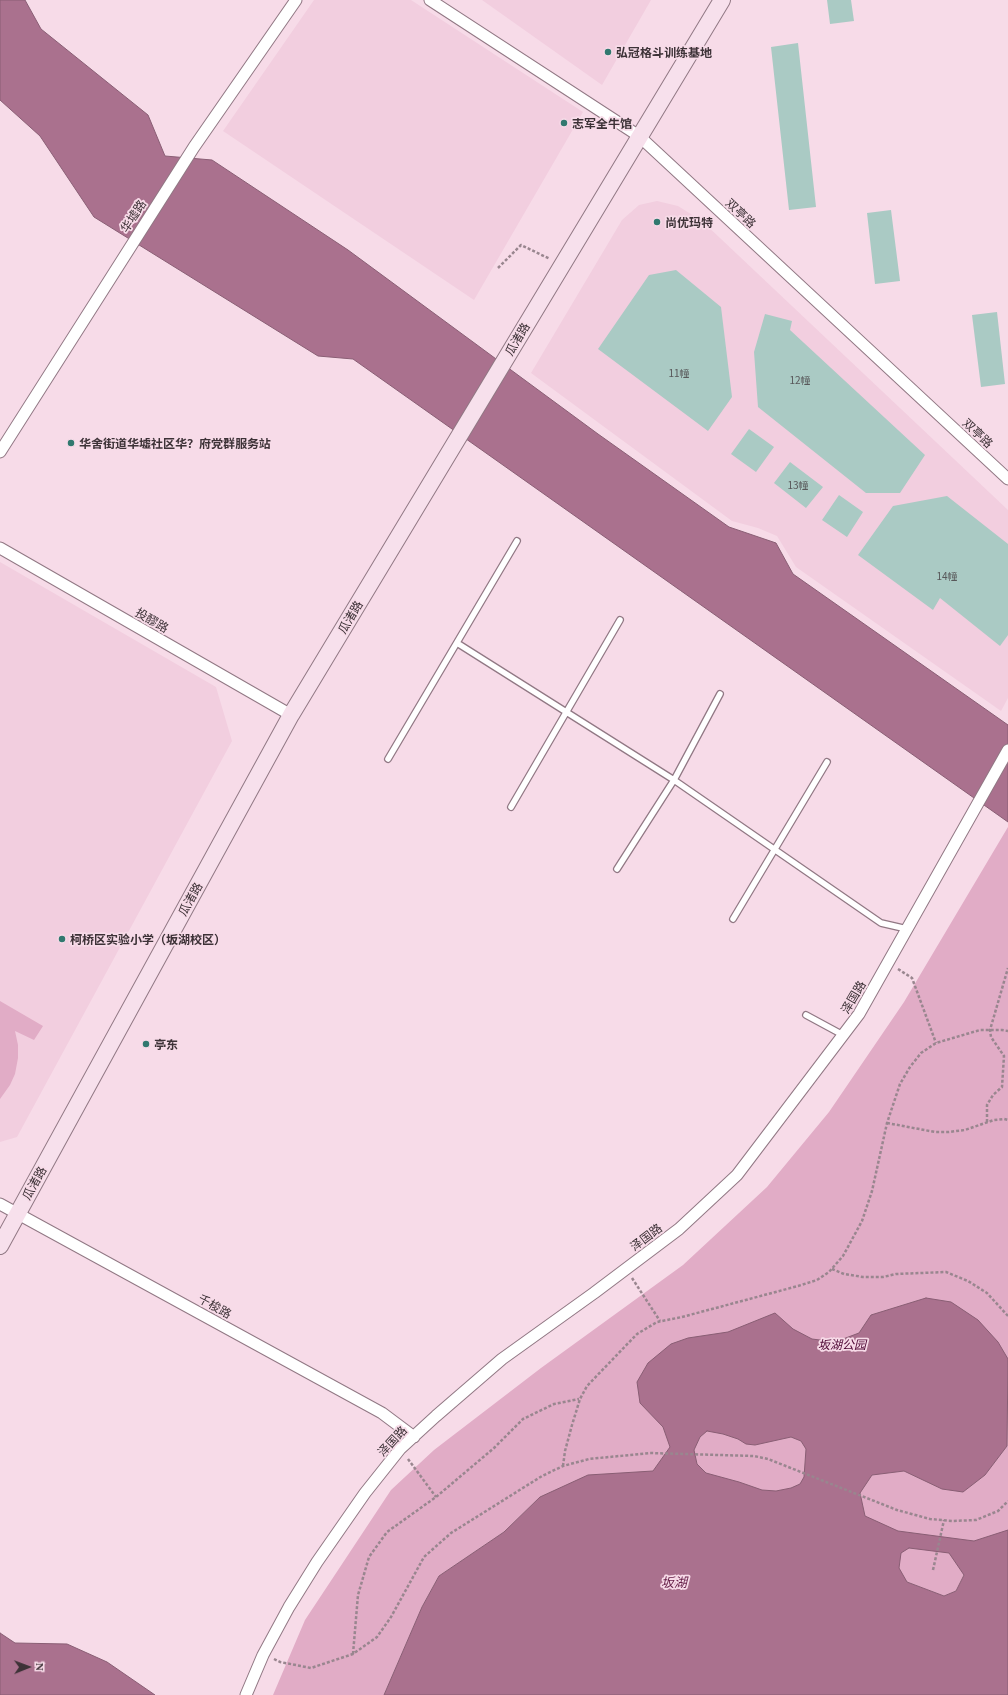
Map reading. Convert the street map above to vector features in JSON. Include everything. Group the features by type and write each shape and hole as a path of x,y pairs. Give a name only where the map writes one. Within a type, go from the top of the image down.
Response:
{"street":[{"name":"华墟路","path":"0,452 194,147 296,0"},
{"name":"双亭路","path":"430,0 639,136 1008,479"},
{"name":"瓜渚路","path":"0,1246 291,715 449,454 513,344 722,0"},
{"name":"投醪路","path":"0,548 291,715"},
{"name":"泽国路","path":"246,1695 263,1654 317,1562 366,1492 400,1450 502,1358 679,1229 737,1175 859,1014 1008,750"},
{"name":"千梭路","path":"0,1204 382,1413 414,1436"}],"lane":[{"path":"388,759 517,541"},
{"path":"511,807 620,620"},
{"path":"457,643 674,780 881,923 907,929"},
{"path":"617,869 674,780 720,694"},
{"path":"733,919 827,762"},
{"path":"806,1015 843,1035"}],"path":[{"path":"498,268 521,245 562,264"},
{"path":"888,963 912,978 936,1043"},
{"path":"987,1122 987,1105 993,1095 1002,1087 1004,1075 1004,1056 991,1037 990,1030 1008,968"},
{"path":"563,1466 565,1451 580,1399 587,1386 637,1334 660,1321 817,1280 832,1269 843,1256 862,1221 872,1191 887,1123 900,1084 921,1053 936,1043 980,1030 1008,1031"},
{"path":"887,1123 929,1131 949,1132 965,1130 987,1122 1004,1119 1008,1120"},
{"path":"625,1269 638,1285 660,1321"},
{"path":"832,1269 844,1274 863,1277 883,1277 896,1274 946,1272 968,1281 987,1293 1008,1316"},
{"path":"353,1654 358,1595 369,1557 387,1532 436,1497 494,1448 523,1418 554,1404 580,1399"},
{"path":"400,1450 436,1497"},
{"path":"263,1654 280,1662 311,1668 353,1654 378,1637 391,1617 424,1557 451,1533 542,1476 563,1466 589,1459 663,1453 754,1456 768,1458 897,1510 930,1519 976,1520 998,1511 1008,1501"},
{"path":"933,1570 944,1520"}],"shaded area":[{"path":"314,0 411,0 583,112 474,300 223,131"},
{"path":"482,0 651,0 602,85"},
{"path":"657,201 678,206 702,221 1008,510 1008,698 1001,711 796,567 777,536 758,528 732,521 531,373 622,220 639,205"},
{"name":"柯桥区实验小学（坂湖校区）","path":"0,562 216,687 232,741 17,1137 0,1142"}],"green space":[{"name":"坂湖公园","path":"1008,827 1008,1531 964,1575 956,1591 944,1596 907,1582 540,1497 504,1532 439,1576 422,1607 384,1695 273,1695 305,1620 391,1490 434,1450 541,1368 683,1265 767,1187 829,1112 904,1002"},
{"path":"0,1001 43,1026 34,1040 15,1031 18,1045 18,1058 15,1074 10,1085 0,1099"}],"water":[{"path":"0,0 25,0 41,29 148,115 165,156 212,160 348,250 598,434 729,527 776,543 793,574 1008,725 1008,822 353,359 318,356 94,217 40,136 0,100"},
{"name":"坂湖","path":"926,1298 951,1302 978,1320 998,1342 1008,1359 1007,1446 985,1475 963,1492 942,1489 904,1471 872,1475 860,1493 865,1516 898,1531 974,1541 1008,1530 1008,1695 384,1695 422,1607 439,1576 504,1532 540,1497 588,1475 653,1471 670,1447 663,1427 640,1403 637,1382 648,1363 671,1344 688,1338 728,1332 775,1313 793,1329 812,1339 835,1342 859,1333 871,1315","holes":["707,1431 723,1434 738,1439 746,1444 755,1445 791,1437 801,1441 806,1449 804,1477 800,1484 791,1488 776,1491 762,1490 706,1473 697,1464 694,1450 700,1437","909,1548 949,1553 964,1575 956,1591 944,1596 907,1582 899,1568 901,1553"]},
{"path":"0,1633 15,1643 67,1644 107,1662 155,1695 0,1695"}],"building":[{"path":"827,0 851,0 854,21 830,24"},
{"path":"798,43 816,207 789,210 771,47"},
{"path":"891,210 900,281 875,284 867,213"},
{"path":"676,270 721,307 732,397 708,431 598,349 649,275"},
{"path":"997,312 1005,384 981,387 972,315"},
{"path":"765,314 792,321 790,330 925,455 900,493 866,493 758,407 754,352"},
{"path":"749,429 774,447 756,472 731,454"},
{"path":"790,462 823,487 806,508 774,483"},
{"path":"839,495 863,512 847,537 822,520"},
{"path":"947,496 1008,544 1008,635 1000,646 940,598 933,610 858,555 893,506"}],"place":[{"name":"弘冠格斗训练基地","path":"608,52"},
{"name":"志军全牛馆","path":"564,123"},
{"name":"尚优玛特","path":"657,222"},
{"name":"华舍街道华墟社区华？府党群服务站","path":"71,443"},
{"name":"柯桥区实验小学（坂湖校区）","path":"62,939"},
{"name":"亭东","path":"146,1044"}]}
